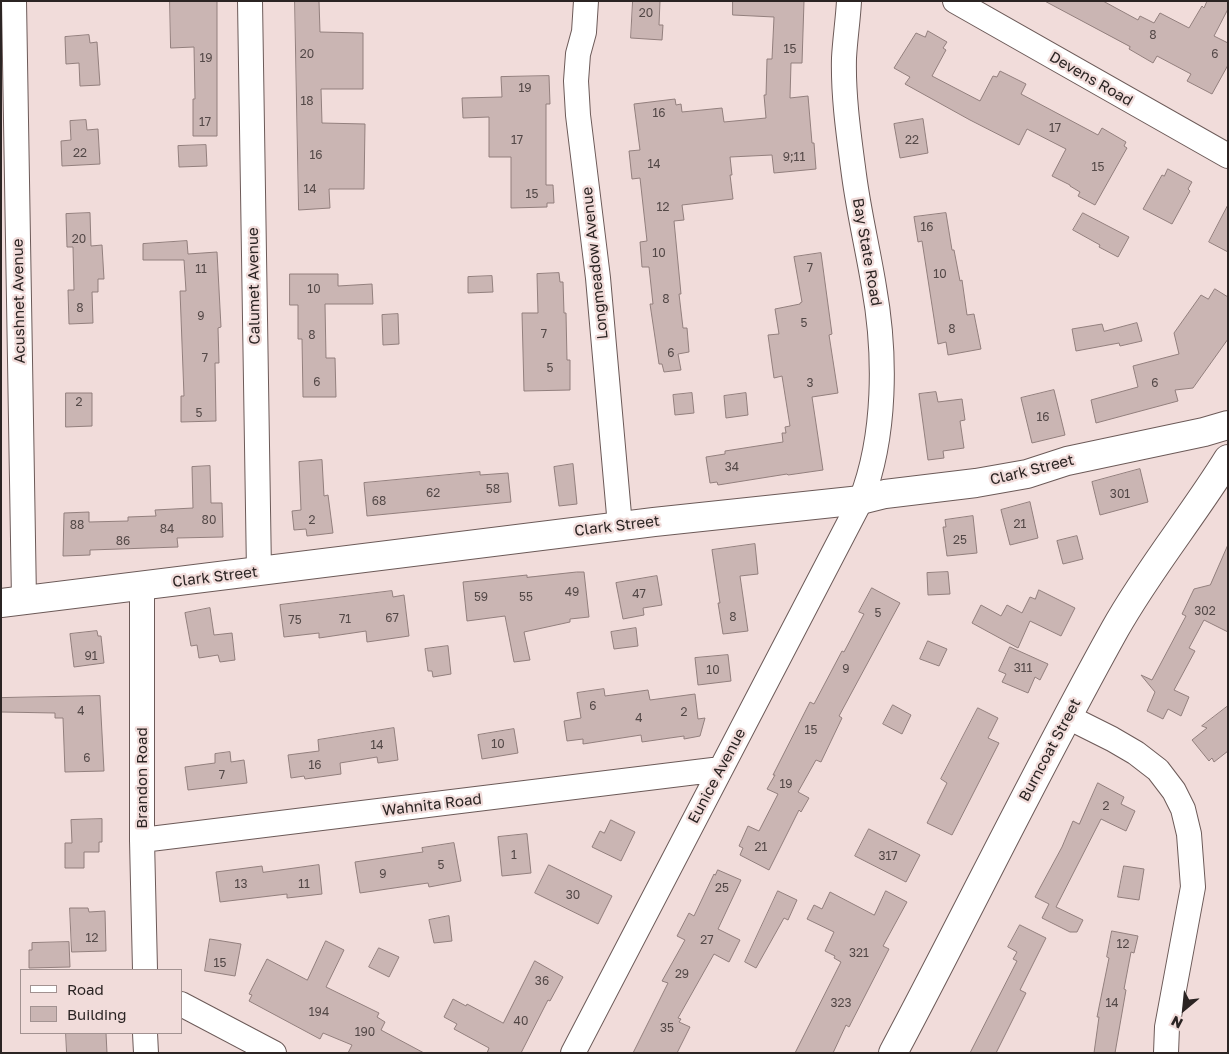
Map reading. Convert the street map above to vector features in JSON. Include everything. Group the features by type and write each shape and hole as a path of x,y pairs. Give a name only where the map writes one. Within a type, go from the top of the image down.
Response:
{"street":[{"name":"Acushnet Avenue","path":"13,601 14,1"},
{"name":"Calumet Avenue","path":"250,1 259,572"},
{"name":"Longmeadow Avenue","path":"586,1 584,32 578,54 576,81 578,116 598,278 620,526"},
{"name":"Bay State Road","path":"849,1 844,59 848,126 854,177 875,288 881,336 882,383 876,452 870,478 861,500"},
{"name":"Devens Road","path":"955,1 1228,156"},
{"name":"Clark Street","path":"13,601 620,526 861,500 885,494 976,483 1028,474 1067,460 1204,432 1228,425"},
{"name":"Burncoat Street","path":"893,1053 1048,752 1115,629 1134,597 1228,459"},
{"name":"Eunice Avenue","path":"573,1053 861,500"},
{"name":"Brandon Road","path":"142,586 142,840 145,969"},
{"path":"1068,717 1112,739 1158,770 1174,791 1183,809 1189,834 1194,887 1167,1026 1166,1053"},
{"name":"Wahnita Road","path":"142,840 721,769"},
{"path":"182,1005 274,1053"},
{"path":"145,1034 146,1053"}],"building":[{"path":"170,1 217,1 217,136 193,136 193,99 195,99 194,47 171,48"},
{"path":"295,1 319,1 320,32 363,33 363,89 321,89 322,123 365,124 364,189 329,189 330,208 299,210"},
{"path":"633,1 660,1 659,25 663,25 662,40 631,38"},
{"path":"733,1 804,1 802,63 791,63 790,98 808,96 816,169 774,173 772,155 730,157 733,199 682,205 684,220 674,221 681,294 679,294 683,328 687,328 689,352 678,354 681,370 664,372 662,364 659,364 650,304 653,304 649,267 642,267 640,242 647,241 640,178 632,179 629,151 640,150 634,104 675,99 676,105 681,104 682,112 722,108 724,122 766,118 764,95 766,95 767,59 772,59 774,17 733,15"},
{"path":"1045,1 1103,1 1138,20 1140,16 1154,23 1160,13 1189,28 1207,1 1228,1 1228,9 1214,36 1228,43 1228,65 1212,94 1187,81 1191,74 1157,56 1153,63 1129,49 1130,47"},
{"path":"928,31 947,42 943,48 946,50 932,76 980,101 993,76 997,77 1000,71 1026,84 1021,94 1098,135 1102,128 1126,142 1124,146 1127,148 1095,205 1078,196 1080,192 1070,185 1052,176 1066,149 1027,129 1019,145 905,84 910,77 894,68 916,33 925,37"},
{"path":"89,35 90,43 97,42 100,85 80,86 79,63 66,64 65,37"},
{"path":"549,76 550,104 546,104 546,185 553,185 554,203 547,203 547,207 511,208 511,157 489,157 489,117 463,118 462,98 502,97 501,77"},
{"path":"923,119 928,153 900,158 894,124"},
{"path":"86,120 87,130 98,129 100,164 62,166 61,141 71,140 70,121"},
{"path":"206,145 207,166 179,167 178,146"},
{"path":"1168,169 1192,182 1188,189 1190,191 1172,224 1143,209 1162,175 1164,176"},
{"path":"1228,205 1228,252 1209,242"},
{"path":"90,213 91,246 102,245 104,279 98,279 98,292 92,292 93,323 69,324 68,290 74,290 73,247 67,247 66,214"},
{"path":"946,213 952,250 954,250 960,281 962,280 967,315 974,314 981,349 948,355 946,342 938,344 922,241 918,242 914,217"},
{"path":"1083,213 1129,237 1118,257 1073,230"},
{"path":"187,241 188,254 217,252 221,327 218,328 219,363 215,363 216,421 181,422 181,396 184,396 180,291 186,291 184,260 143,260 143,244"},
{"path":"821,253 832,334 829,335 838,393 812,397 823,470 718,485 717,482 710,483 706,457 725,454 725,451 783,442 782,433 786,433 785,427 790,426 782,376 774,378 768,335 779,334 775,309 802,302 794,257"},
{"path":"559,273 560,282 563,282 564,313 566,313 567,360 570,360 570,390 524,391 522,313 538,313 537,274"},
{"path":"290,274 338,274 338,286 372,284 373,304 325,304 326,358 335,358 336,397 303,397 302,339 298,339 298,305 290,305"},
{"path":"492,276 493,292 468,293 468,277"},
{"path":"1215,289 1228,297 1228,339 1193,388 1175,390 1178,401 1096,423 1091,400 1138,387 1133,366 1179,354 1174,333 1201,295 1208,299"},
{"path":"398,314 399,344 383,345 382,315"},
{"path":"1137,323 1142,341 1120,346 1119,343 1076,351 1072,329 1102,324 1104,331"},
{"path":"1054,390 1065,435 1032,443 1021,398"},
{"path":"936,392 938,402 962,399 965,420 960,421 964,448 943,451 944,458 928,460 919,394"},
{"path":"66,393 92,393 92,426 66,427"},
{"path":"692,393 694,413 675,415 673,395"},
{"path":"746,393 748,415 726,418 724,396"},
{"path":"322,460 324,496 328,495 333,533 307,536 306,529 294,530 292,511 301,510 299,462"},
{"path":"573,464 577,504 559,506 554,467"},
{"path":"210,466 211,503 222,503 223,537 177,538 178,547 90,550 90,555 63,556 64,513 89,512 89,522 128,521 128,517 156,516 155,510 193,508 192,467"},
{"path":"1140,469 1148,502 1100,515 1092,482"},
{"path":"480,472 480,475 508,473 511,502 367,516 364,483"},
{"path":"1030,502 1038,538 1010,545 1001,510"},
{"path":"973,516 977,553 947,556 943,527 946,527 945,520"},
{"path":"1077,536 1083,559 1063,564 1057,541"},
{"path":"755,544 758,574 740,576 748,631 723,634 712,550"},
{"path":"1228,545 1228,632 1204,620 1189,648 1195,651 1174,690 1189,697 1181,716 1168,709 1163,719 1147,711 1155,692 1141,675 1152,680 1186,616 1182,614 1194,589 1210,585"},
{"path":"584,572 589,617 570,619 570,622 524,632 530,660 514,662 505,616 467,621 463,582"},
{"path":"948,572 950,594 928,595 927,573"},
{"path":"657,576 662,605 643,608 644,615 623,619 616,583"},
{"path":"872,588 900,603 839,716 842,718 821,762 816,760 798,792 809,798 801,812 799,810 769,870 740,855 743,848 739,846 748,826 759,831 778,794 767,789 775,775 773,775 810,702 814,704 842,651 844,652 864,614 859,612"},
{"path":"1039,590 1075,608 1061,636 1030,621 1018,648 972,623 981,605 1001,616 1007,605 1022,613 1030,597 1035,599"},
{"path":"392,591 393,597 404,595 409,636 367,642 366,631 319,638 319,633 284,637 280,605"},
{"path":"210,608 214,635 232,633 235,660 220,662 218,655 199,658 197,645 191,646 185,613"},
{"path":"636,628 638,646 614,649 611,632"},
{"path":"97,631 98,636 101,636 104,663 74,667 70,634"},
{"path":"928,641 947,649 939,666 920,659"},
{"path":"448,646 451,674 433,677 432,671 428,671 425,649"},
{"path":"1010,647 1048,664 1040,680 1035,677 1028,693 1002,682 1006,674 999,671"},
{"path":"728,655 731,681 698,685 695,658"},
{"path":"604,689 605,696 648,690 650,700 695,694 698,719 705,718 700,736 684,739 684,736 642,742 641,735 583,744 583,739 567,741 564,721 581,718 577,693"},
{"path":"100,696 104,771 65,772 63,718 55,718 55,713 1,712 1,698"},
{"path":"893,705 911,715 902,734 883,724"},
{"path":"1228,706 1228,751 1214,762 1212,758 1209,761 1192,740 1207,728 1202,726"},
{"path":"978,708 998,718 988,738 999,743 952,835 927,823 947,783 941,779"},
{"path":"394,728 398,760 378,763 377,757 340,763 341,774 305,779 304,776 291,778 288,755 319,751 318,740"},
{"path":"514,729 518,753 482,759 478,735"},
{"path":"230,752 231,762 244,760 247,783 188,790 185,767 215,763 215,754"},
{"path":"1098,783 1124,797 1121,804 1135,811 1126,831 1101,819 1056,907 1083,920 1077,932 1070,932 1042,918 1049,904 1035,897 1062,847 1073,821 1079,824"},
{"path":"102,819 102,842 99,842 99,852 84,852 84,868 65,868 65,843 72,843 71,820"},
{"path":"611,820 635,832 621,861 592,847 600,831 604,833"},
{"path":"869,829 920,855 906,882 855,856"},
{"path":"527,834 531,873 502,876 498,837"},
{"path":"454,843 461,881 429,887 428,883 360,893 355,862 423,852 422,848"},
{"path":"319,865 322,894 287,898 287,894 220,902 216,872 262,866 263,872"},
{"path":"549,865 612,896 598,924 535,893"},
{"path":"1124,866 1144,869 1139,900 1118,897"},
{"path":"718,870 741,880 718,929 740,940 729,962 714,954 678,1018 681,1019 679,1022 690,1027 677,1053 633,1053 668,983 662,981 685,940 677,936 689,913 694,916 714,874"},
{"path":"778,891 797,900 788,920 784,918 756,968 745,962"},
{"path":"886,891 907,902 883,946 889,949 849,1027 846,1025 833,1053 795,1053 841,962 834,958 835,956 825,951 834,932 807,919 814,905 822,909 830,892 874,915"},
{"path":"70,908 88,908 89,912 105,911 106,951 72,952"},
{"path":"449,916 452,941 434,943 429,920"},
{"path":"1020,925 1046,938 1020,990 1026,993 996,1053 970,1053 1017,961 1013,959 1017,952 1008,947"},
{"path":"1112,931 1138,936 1134,953 1131,952 1115,1053 1094,1053 1099,1017 1097,1017 1109,958 1107,957"},
{"path":"210,939 241,944 235,976 205,971"},
{"path":"326,941 344,950 326,987 379,1013 377,1017 385,1022 381,1030 424,1053 348,1053 352,1045 323,1033 320,1039 249,1001 252,995 249,994 267,959 307,980"},
{"path":"69,942 70,967 29,968 29,950 32,950 32,943"},
{"path":"379,948 399,957 389,977 369,967"},
{"path":"535,961 563,977 550,1001 548,1000 521,1053 487,1053 489,1048 454,1029 457,1024 444,1017 453,999 466,1006 467,1004 503,1023"},
{"path":"66,1034 106,1034 107,1053 67,1053"}]}
